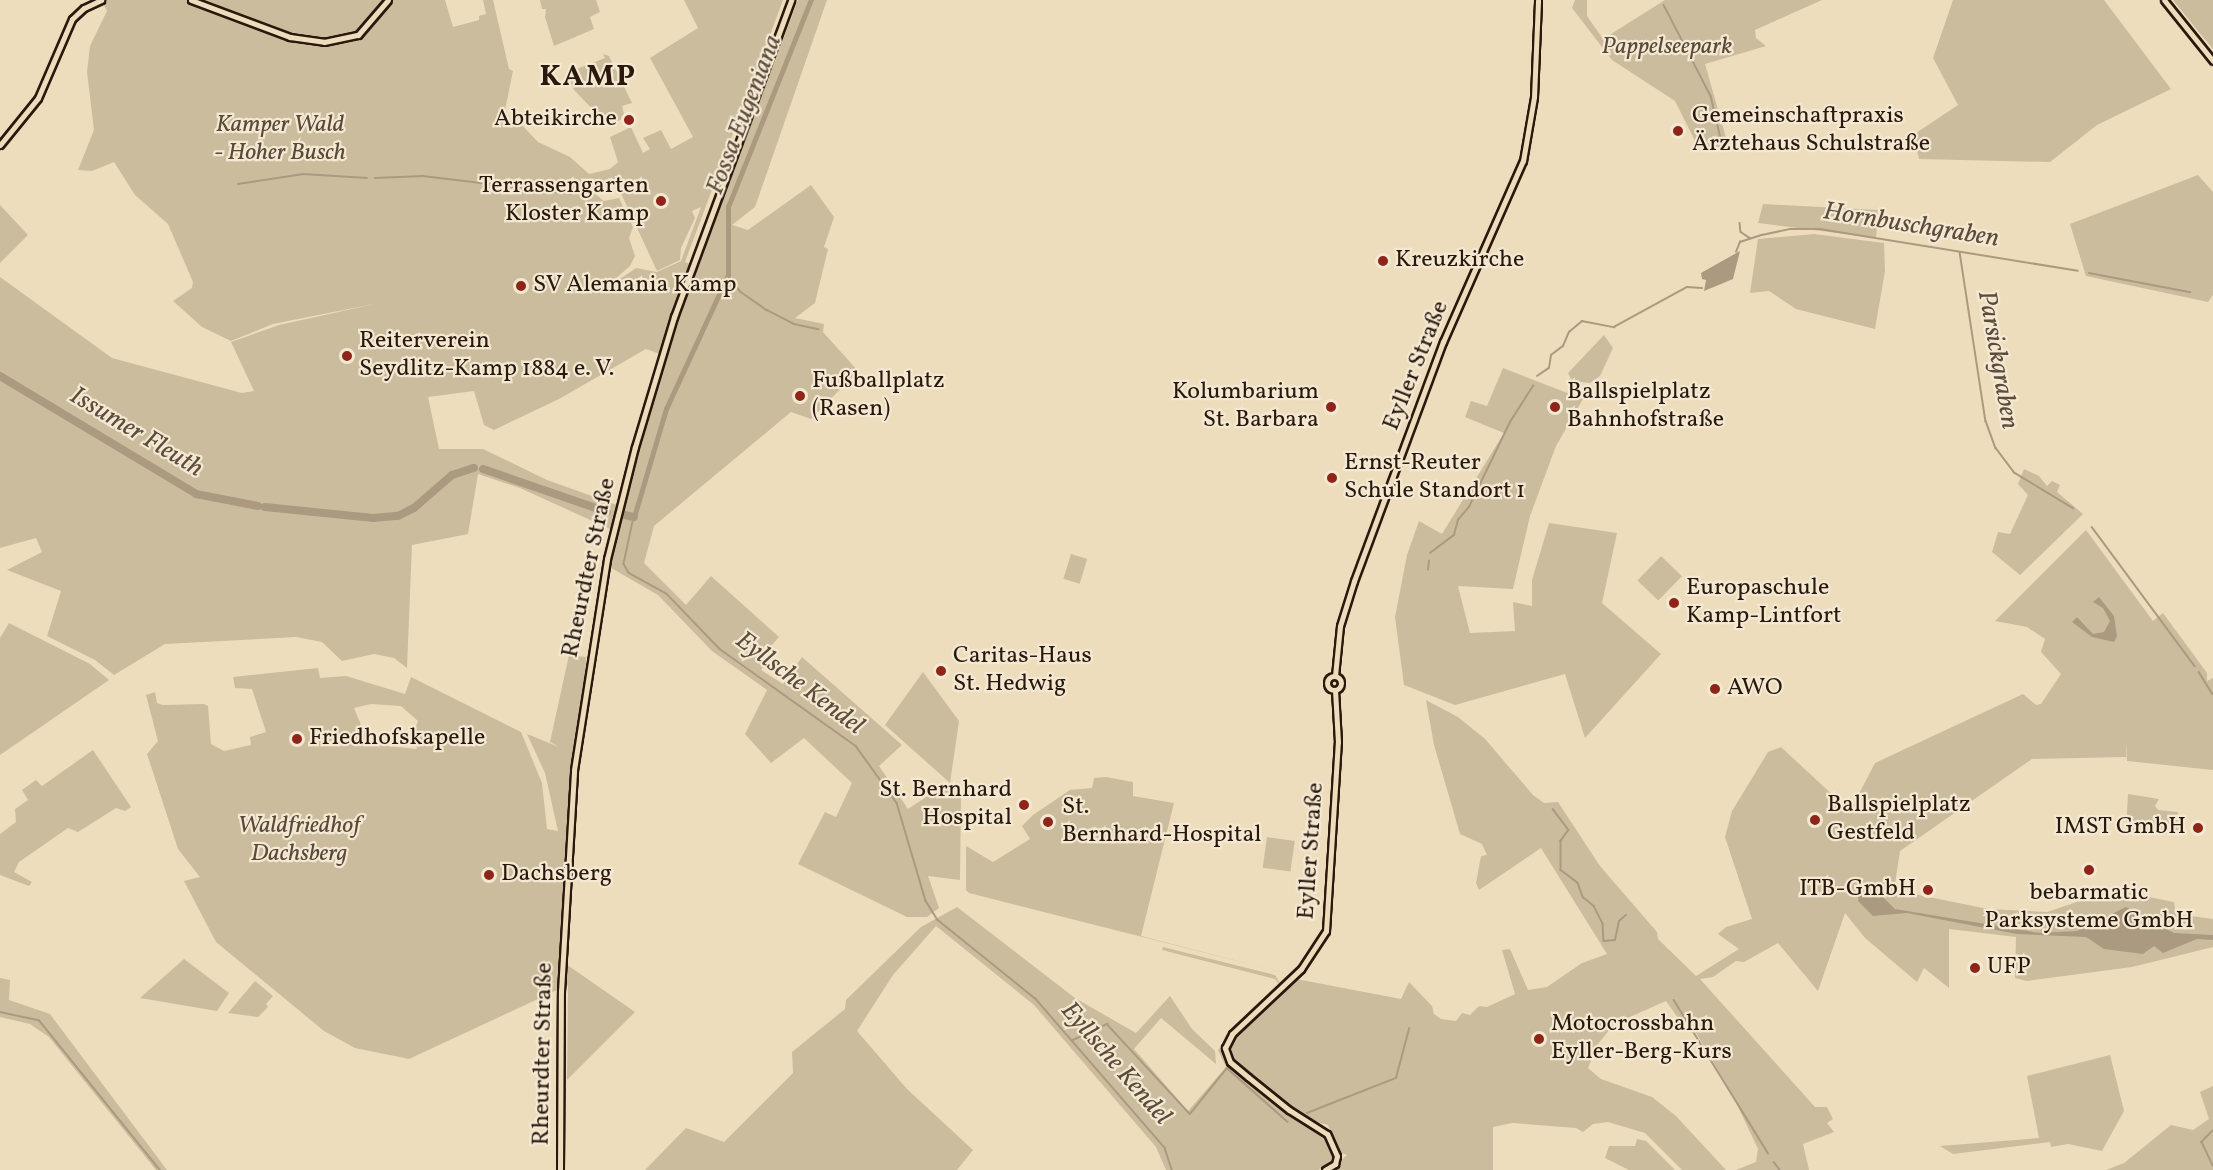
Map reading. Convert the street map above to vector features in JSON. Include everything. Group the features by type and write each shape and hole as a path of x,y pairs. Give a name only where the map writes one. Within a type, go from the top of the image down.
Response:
{"main road":[{"path":"0,145 38,98 72,20 84,8 101,0"},
{"path":"191,0 290,37 324,42 358,35 388,0"},
{"name":"Rheurdter Straße","path":"560,1170 561,992 574,770 606,566 635,447 674,317 791,0"},
{"name":"Eyller Straße","path":"1335,676 1340,626 1358,570 1443,342 1522,161 1534,97 1538,0"},
{"path":"2164,0 2213,61"},
{"path":"1335,676 1341,683 1335,690 1326,684 1335,676"},
{"name":"Eyller Straße","path":"1325,1170 1335,1164 1337,1156 1327,1134 1289,1110 1230,1062 1226,1048 1232,1034 1296,975 1326,931 1338,742 1335,690"}],"green space":[{"name":"Kamper Wald - Hoher Busch","path":"101,0 445,0 453,27 479,20 479,16 486,14 483,0 493,0 509,69 513,71 505,110 512,124 519,122 538,142 570,157 589,174 610,169 618,162 610,137 631,127 643,153 650,149 643,138 661,130 671,149 693,137 650,58 698,28 684,0 783,0 685,262 698,267 798,0 827,0 755,207 732,225 748,230 811,185 834,217 824,247 828,249 815,303 795,318 824,324 823,332 858,371 811,419 791,412 654,526 644,563 686,605 711,576 779,637 769,648 773,652 761,670 783,684 802,657 902,745 879,766 908,809 946,784 961,797 960,880 928,876 939,908 927,917 907,917 798,864 825,812 836,817 852,783 804,738 771,763 745,734 767,690 712,651 658,595 606,565 619,532 620,509 610,529 520,488 478,474 468,534 412,545 407,668 394,658 374,654 342,661 322,642 296,637 165,644 114,675 95,660 47,636 61,591 7,570 42,552 36,538 0,548 0,277 112,358 242,393 254,391 231,342 279,325 379,303 273,324 231,341 202,327 173,301 192,288 193,282 168,224 135,195 114,162 92,171 78,170 94,130 87,72 90,46 107,11","holes":["606,183 618,187 657,271 680,260 681,248 695,218 692,211 701,207 681,261 657,272 636,268 604,290 607,281 614,280 630,266 635,256 629,238 633,227 619,198 604,201 595,194","646,349 663,355 620,506 547,480 483,449 439,449 428,397 474,391 484,425 494,430 559,399"]},
{"path":"540,0 596,0 600,12 590,17 594,29 554,46 545,17 546,9 542,9"},
{"name":"Pappelseepark","path":"1575,0 1587,0 1587,16 1603,39 1665,0 1822,0 1755,30 1756,38 1766,46 1705,64 1729,148 1698,147 1675,101 1612,60 1572,8"},
{"path":"1953,0 2104,0 2171,89 2097,125 2050,162 1919,159 1913,135 1958,105 1933,58"},
{"path":"2173,0 2213,0 2213,49 2198,31"},
{"path":"603,54 609,56 632,103 622,106 625,118 608,125 574,90 566,73 605,58"},
{"path":"2198,175 2213,192 2213,295 2208,302 2086,276 2070,224"},
{"path":"1763,204 1878,210 1876,238 1758,223"},
{"path":"0,205 28,235 0,263"},
{"path":"1814,234 1884,243 1885,271 1875,329 1796,309 1769,291 1750,293 1758,239"},
{"path":"1604,335 1613,348 1600,376 1590,383 1572,381 1568,373"},
{"path":"1503,368 1583,399 1556,446 1530,516 1513,589 1458,586 1470,633 1515,631 1513,602 1532,606 1532,580 1549,523 1617,533 1602,603 1661,654 1585,738 1565,674 1455,705 1404,685 1395,617 1407,555 1419,521 1442,534 1504,433 1465,417 1471,401 1487,406"},
{"path":"2024,469 2039,476 2047,486 2052,481 2060,485 2057,492 2083,514 2020,575 1992,552 1998,532 2010,534 2028,495 2018,484"},
{"path":"2086,530 2153,621 2163,613 2207,673 2207,681 2213,678 2213,770 2127,761 2126,743 2126,757 2032,759 1900,851 1894,890 1988,909 2047,912 2110,891 2129,893 2174,902 2176,914 2213,919 2213,947 2132,967 2027,981 2015,978 2016,937 1949,929 1949,988 1924,968 1917,982 1865,938 1845,913 1818,991 1778,943 1744,962 1736,961 1713,977 1700,979 1815,1107 1827,1107 1833,1119 1827,1123 1834,1132 1803,1144 1809,1170 1736,1170 1756,1162 1758,1149 1731,1092 1692,1026 1678,1018 1666,1001 1614,1024 1598,1044 1588,1068 1601,1079 1652,1097 1676,1116 1726,1170 1682,1170 1645,1133 1608,1122 1593,1124 1583,1132 1576,1128 1512,1123 1493,1127 1493,1170 1331,1170 1347,1155 1339,1152 1328,1125 1313,1121 1289,1107 1230,1056 1231,1040 1296,979 1401,999 1409,982 1432,1006 1434,1014 1441,1019 1456,1021 1462,1013 1470,1015 1479,1006 1487,1007 1515,994 1502,950 1510,949 1528,990 1547,987 1582,963 1607,954 1541,848 1479,890 1476,883 1481,856 1487,855 1482,844 1460,834 1434,745 1426,700 1458,717 1485,739 1533,795 1544,803 1558,802 1600,866 1657,932 1658,939 1696,976 1739,949 1718,934 1726,927 1752,919 1725,837 1732,811 1768,752 1781,747 1850,811 1875,763 2023,694 2036,705 2041,704 2061,674 2041,652 2045,639 2027,627 1995,621"},
{"path":"1071,554 1087,559 1080,584 1063,579"},
{"path":"1661,556 1682,576 1658,601 1637,580"},
{"path":"9,623 90,664 109,680 0,755 0,638"},
{"name":"Waldfriedhof Dachsberg","path":"569,655 586,657 576,755 563,962 635,1012 567,1080 568,985 409,1059 355,1048 324,1031 216,942 184,881 200,877 178,849 147,754 158,741 146,695 155,692 157,703 163,705 204,704 208,706 211,744 224,751 251,745 250,737 266,732 252,689 235,688 233,677 318,668 320,678 346,676 405,694 411,677 521,732 542,783 547,829 558,831 545,773 527,734 559,747 550,742","holes":["371,704 401,706 418,721 413,735 417,749 369,744 354,708"]},
{"path":"923,672 959,721 950,783 885,725"},
{"path":"93,750 131,807 125,811 116,808 78,832 68,828 19,862 14,872 32,882 29,886 0,875 0,834 16,822 15,809 28,800 22,790 36,780 42,786"},
{"path":"1106,777 1133,782 1133,796 1174,803 1141,936 1289,974 969,893 966,890 966,846 993,862 1030,839 1022,826 1033,815 1070,790 1092,788 1094,778"},
{"path":"2128,794 2159,799 2155,806 2158,810 2178,812 2179,835 2126,831"},
{"path":"1267,837 1295,841 1290,872 1263,868"},
{"path":"957,907 1075,998 1136,1033 1170,996 1192,1029 1215,1051 1216,1064 1161,1018 1134,1049 1188,1111 1226,1067 1218,1050 1224,1043 1227,1060 1329,1143 1333,1161 1318,1170 1166,1170 1156,1147 1034,1005 936,926 893,975 857,1031 907,1089 973,1150 957,1170 645,1170 686,1128 724,1142 793,1073 792,1052 845,1009 846,1000 921,927"},
{"path":"1163,947 1275,975 1281,985 1220,1042 1279,984 1275,979 1162,950"},
{"path":"184,959 229,993 217,1011 140,998"},
{"path":"0,978 10,980 9,1000 50,1014 167,1170 156,1170 49,1037 30,1024 0,1017"},
{"path":"255,981 273,996 266,1004 268,1007 258,1017 228,1013"},
{"path":"2110,1055 2124,1111 2102,1151 2068,1144 2051,1147 2050,1142 1953,1154 1940,1146 2039,1138 2027,1076"},
{"path":"2213,1086 2213,1170 2106,1170 2124,1163 2171,1125 2193,1130 2209,1119 2200,1092"},
{"path":"1637,1139 1646,1141 1675,1170 1629,1170 1605,1158 1609,1146 1635,1146"}],"shaded area":[{"path":"1740,251 1733,279 1704,291 1706,280 1702,279 1701,273"},
{"path":"2099,597 2114,616 2117,636 2114,642 2092,637 2072,622 2077,617 2093,634 2104,632 2110,621 2103,608 2093,602"},
{"path":"1869,890 1882,896 1895,909 2040,933 2077,931 2126,907 2174,933 2213,935 2213,940 2197,939 2163,953 2154,946 2143,954 2104,949 2086,937 2017,934 1907,913 1873,916 1858,901 1859,893"}],"waterway":[{"name":"Fossa Eugeniana","path":"634,517 666,409 728,275 728,207 811,0"},
{"path":"1664,5 1711,96 1723,147"},
{"path":"238,184 303,174 367,178"},
{"path":"375,178 423,176 571,194"},
{"path":"1740,223 1741,232 1750,238"},
{"name":"Hornbuschgraben","path":"1736,252 1740,242 1762,235 1790,229 1820,229 2078,271"},
{"name":"Parsickgraben","path":"1960,252 1986,421 1996,448 2015,473 2073,508"},
{"name":"Hornbuschgraben","path":"2089,273 2190,292"},
{"path":"728,275 741,292 767,310 794,324 818,329"},
{"path":"1537,376 1549,368 1551,355 1563,346 1569,332 1582,321 1614,327 1687,287 1702,288"},
{"name":"Issumer Fleuth","path":"0,376 196,494 258,506"},
{"path":"1430,553 1454,535 1458,520 1469,507 1510,422 1533,386"},
{"name":"Issumer Fleuth","path":"265,507 373,518 398,516 414,508 452,475 474,468"},
{"name":"Issumer Fleuth","path":"483,469 607,512"},
{"name":"Issumer Fleuth","path":"625,515 634,517"},
{"name":"Eyllsche Kendel","path":"634,517 624,564 629,573 667,594 720,649 856,746 897,803 926,901 938,920 1036,999 1165,1148 1172,1170"},
{"name":"Parsickgraben","path":"2092,527 2195,666"},
{"path":"1428,570 1429,561"},
{"name":"Parsickgraben","path":"2199,672 2213,694"},
{"path":"1553,809 1569,830 1561,841 1561,870 1578,883 1583,897 1594,906 1603,924 1604,941 1615,940 1619,921 1626,915"},
{"path":"1674,1000 1768,1153"},
{"path":"0,1012 39,1020 160,1170"},
{"path":"1073,1040 1107,1024 1190,1114 1227,1068 1288,1122"},
{"path":"1307,1113 1396,1078 1409,1029"},
{"path":"2213,1131 2202,1142 2213,1166"},
{"path":"1774,1162 1780,1170"}],"place":[{"name":"Abteikirche","path":"629,120"},
{"name":"Gemeinschaftpraxis Ärztehaus Schulstraße","path":"1678,131"},
{"name":"Terrassengarten Kloster Kamp","path":"661,201"},
{"name":"Kreuzkirche","path":"1383,261"},
{"name":"SV Alemania Kamp","path":"521,286"},
{"name":"Reiterverein Seydlitz-Kamp 1884 e. V.","path":"347,356"},
{"name":"Fußballplatz (Rasen)","path":"800,396"},
{"name":"Kolumbarium St. Barbara","path":"1331,407"},
{"name":"Ballspielplatz Bahnhofstraße","path":"1555,407"},
{"name":"Ernst-Reuter Schule Standort 1","path":"1332,478"},
{"name":"Europaschule Kamp-Lintfort","path":"1674,603"},
{"name":"Caritas-Haus St. Hedwig","path":"941,671"},
{"name":"AWO","path":"1715,689"},
{"name":"Friedhofskapelle","path":"297,739"},
{"name":"St. Bernhard Hospital","path":"1024,805"},
{"name":"Ballspielplatz Gestfeld","path":"1815,820"},
{"name":"St. Bernhard-Hospital","path":"1048,822"},
{"name":"IMST GmbH","path":"2198,828"},
{"name":"bebarmatic Parksysteme GmbH","path":"2089,870"},
{"name":"Dachsberg","path":"489,875"},
{"name":"ITB-GmbH","path":"1928,890"},
{"name":"UFP","path":"1975,968"},
{"name":"Motocrossbahn Eyller-Berg-Kurs","path":"1539,1039"}],"district":[{"name":"KAMP","path":"588,77"}]}
